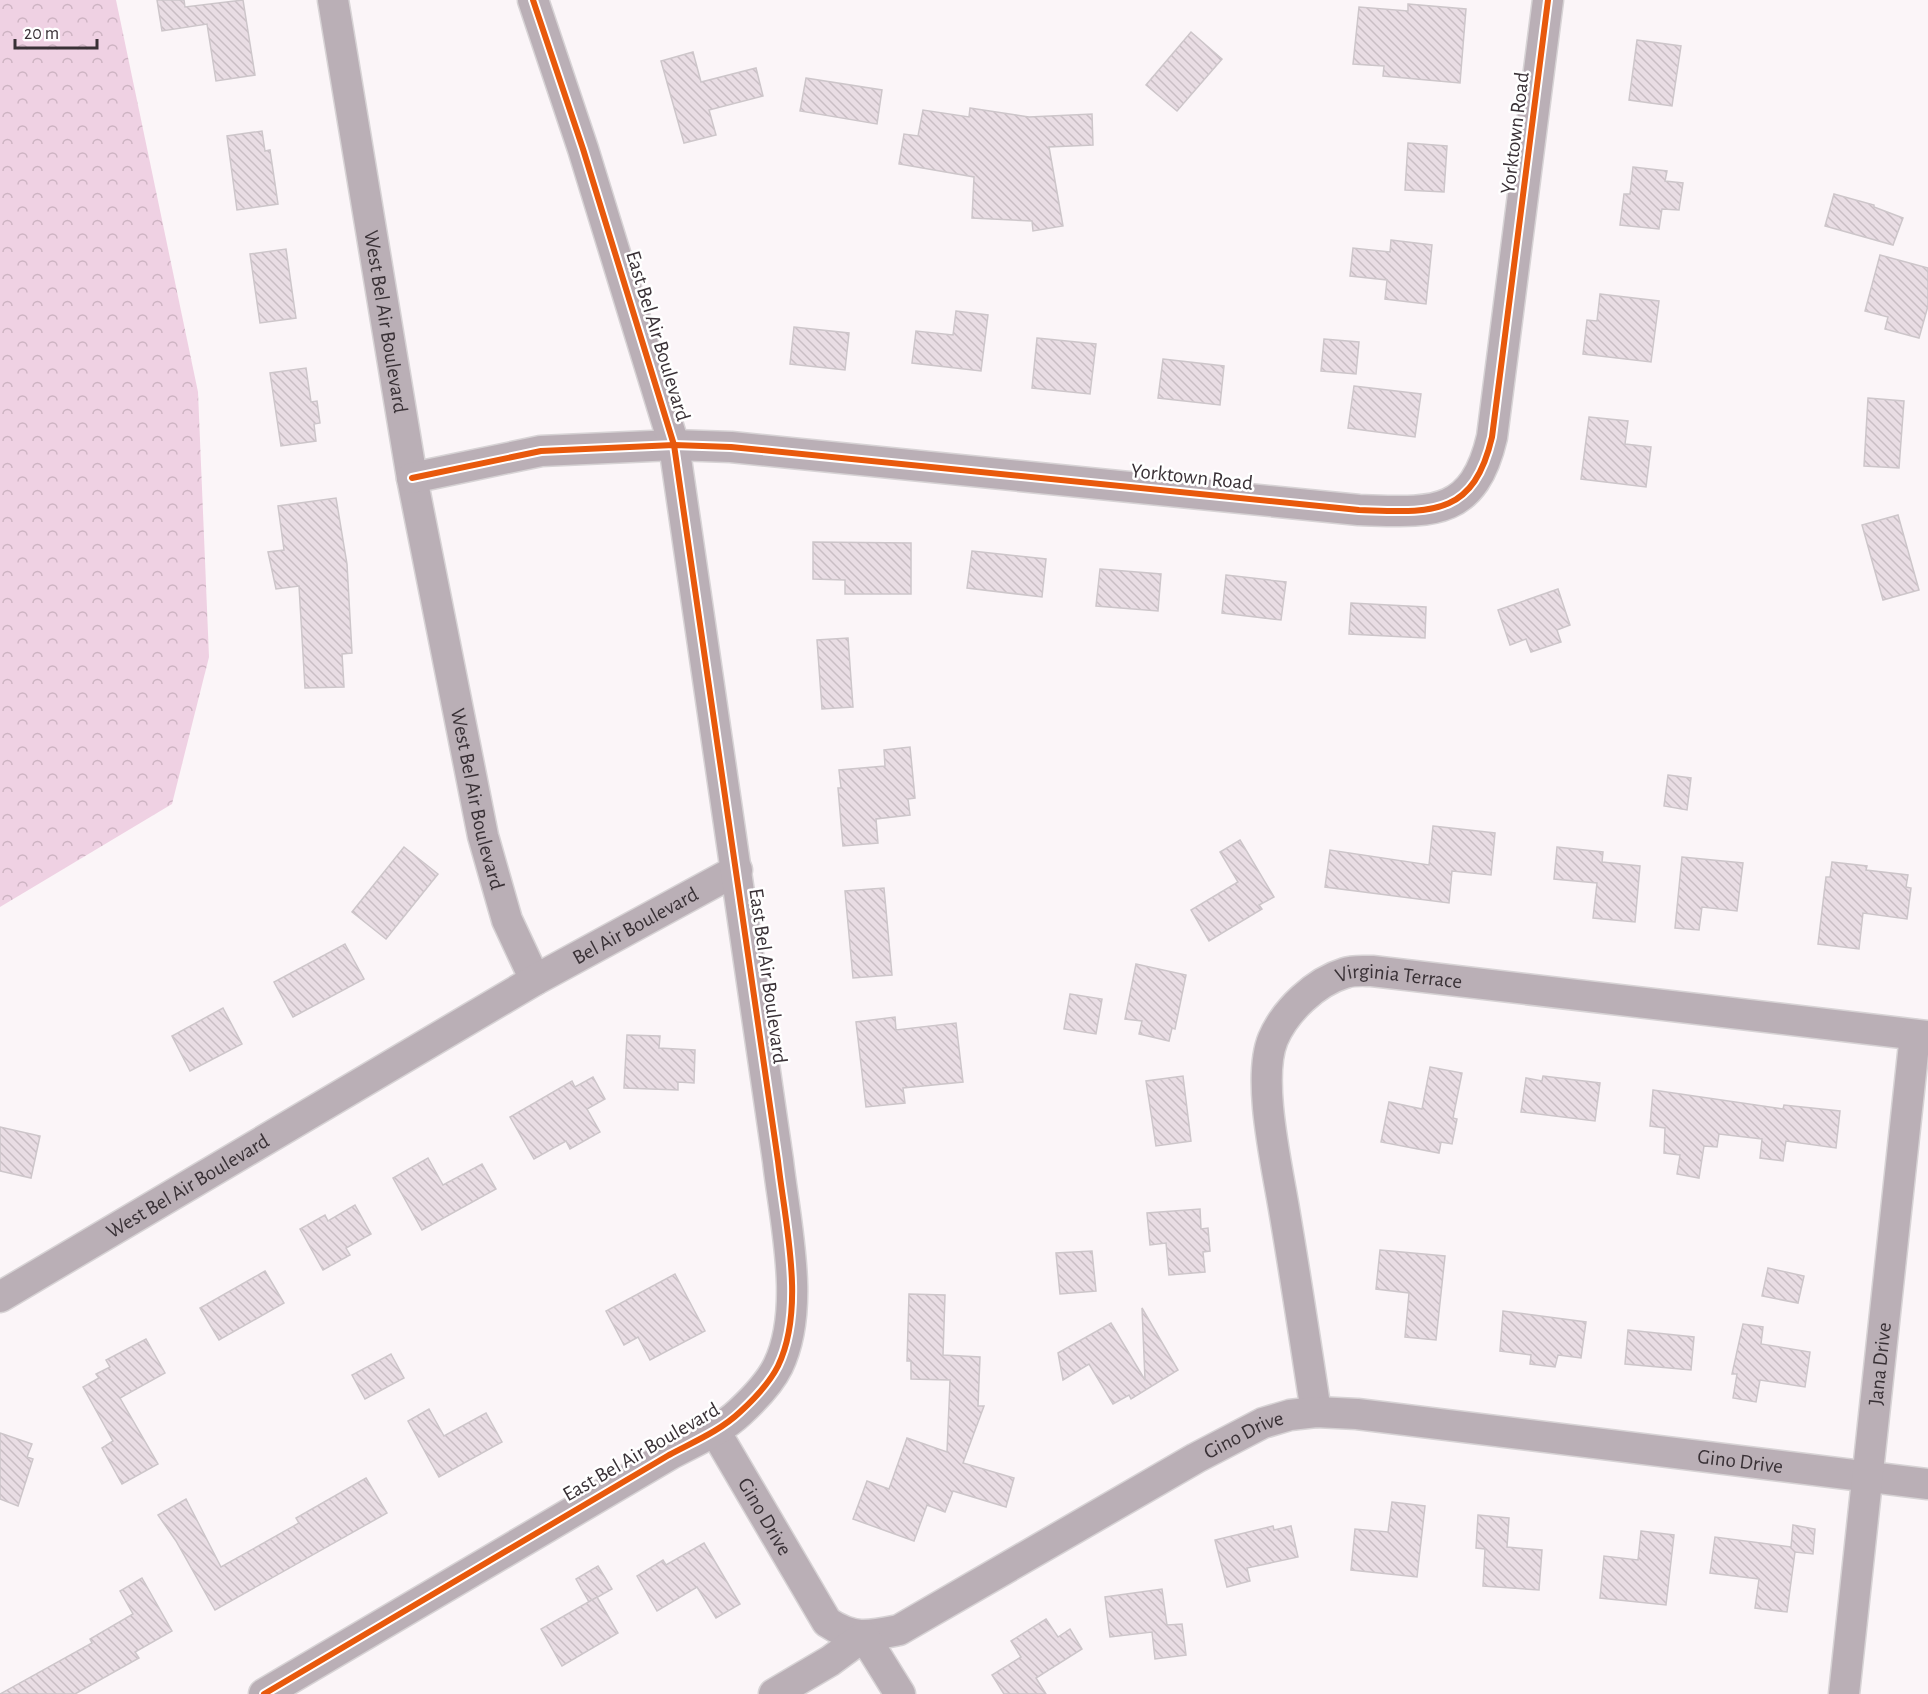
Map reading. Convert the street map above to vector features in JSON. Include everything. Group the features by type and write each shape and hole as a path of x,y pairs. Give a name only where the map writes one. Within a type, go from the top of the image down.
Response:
{"street":[{"name":"West Bel Air Boulevard","path":"0,1297 535,980 507,920 483,836 412,478 333,0"},
{"name":"East Bel Air Boulevard","path":"264,1694 669,1455 715,1431 740,1413 777,1366 788,1333 791,1278 778,1161 674,445 583,149 533,0"},
{"name":"Yorktown Road","path":"412,478 541,451 674,445 731,447 1359,510 1438,509 1460,497 1476,482 1486,461 1492,437 1548,0"},
{"name":"Bel Air Boulevard","path":"535,980 737,870"},
{"name":"Virginia Terrace","path":"1316,1412 1269,1105 1268,1060 1273,1039 1285,1020 1300,1001 1328,979 1347,972 1372,971 1922,1035"},
{"name":"Jana Drive","path":"1844,1694 1867,1478 1922,1035"},
{"name":"Gino Drive","path":"715,1431 827,1622 843,1632 864,1636 899,1630 1196,1458 1263,1423 1290,1415 1316,1412 1357,1414 1928,1484"},
{"path":"774,1694 830,1661 864,1636 900,1694"}],"green space":[{"path":"0,0 116,0 198,392 209,657 172,804 0,907"}],"building":[{"path":"157,0 184,0 185,7 243,0 255,75 216,81 207,24 162,31"},
{"path":"1408,4 1466,9 1460,83 1383,76 1384,66 1353,64 1359,7 1408,11"},
{"path":"1191,32 1222,59 1177,111 1146,85"},
{"path":"1637,40 1681,46 1672,106 1629,100"},
{"path":"693,52 701,82 756,68 763,96 709,110 716,135 684,143 661,61"},
{"path":"806,78 882,90 877,124 800,111"},
{"path":"970,108 1029,117 1092,114 1093,145 1049,147 1063,226 1033,231 1032,221 972,218 974,177 899,164 904,134 918,136 923,110 969,117"},
{"path":"262,131 265,151 270,150 278,204 237,210 227,136"},
{"path":"1408,143 1447,146 1444,192 1405,190"},
{"path":"1633,167 1667,171 1665,181 1683,183 1679,210 1662,209 1659,229 1620,225 1624,194 1630,194"},
{"path":"1834,194 1874,205 1874,207 1903,218 1893,245 1825,226"},
{"path":"1391,240 1432,245 1426,304 1385,299 1387,280 1350,276 1353,248 1390,252"},
{"path":"286,249 296,318 260,323 250,254"},
{"path":"1880,255 1928,268 1928,306 1919,338 1885,329 1888,317 1865,311"},
{"path":"1600,294 1659,301 1651,362 1583,354 1587,320 1597,321"},
{"path":"956,311 988,315 981,371 912,363 916,331 953,335"},
{"path":"794,327 849,333 845,370 790,364"},
{"path":"1037,338 1096,344 1090,394 1032,388"},
{"path":"1324,339 1359,342 1356,374 1321,371"},
{"path":"1163,359 1224,366 1220,405 1158,398"},
{"path":"306,368 311,402 317,401 320,423 314,424 316,441 281,446 270,373"},
{"path":"1354,386 1421,394 1415,437 1348,428"},
{"path":"1868,398 1904,401 1899,468 1864,466"},
{"path":"1589,417 1628,421 1625,444 1651,447 1646,487 1581,479"},
{"path":"336,498 347,564 352,653 342,654 344,687 305,688 299,586 276,589 268,552 284,550 278,506"},
{"path":"1898,515 1919,590 1883,600 1862,525"},
{"path":"813,542 911,543 911,594 845,594 845,580 813,579"},
{"path":"972,551 1046,559 1042,597 967,588"},
{"path":"1100,569 1161,574 1158,611 1096,606"},
{"path":"1226,575 1286,582 1281,620 1222,613"},
{"path":"1558,589 1570,625 1557,630 1561,642 1531,652 1526,639 1510,645 1498,610"},
{"path":"1351,603 1426,607 1425,638 1349,634"},
{"path":"848,638 853,707 822,709 817,640"},
{"path":"910,747 915,798 908,799 910,815 876,819 878,843 843,846 838,788 841,788 839,770 885,766 884,750"},
{"path":"1668,775 1691,778 1687,810 1664,806"},
{"path":"1433,826 1495,833 1491,875 1452,871 1449,903 1325,887 1330,850 1429,865"},
{"path":"1240,840 1274,897 1259,905 1262,909 1209,941 1191,910 1238,882 1220,852"},
{"path":"404,847 438,874 386,939 352,912"},
{"path":"1557,847 1603,852 1602,862 1640,866 1635,922 1593,918 1597,883 1554,879"},
{"path":"1682,857 1743,863 1737,911 1702,907 1699,930 1675,928"},
{"path":"1832,862 1867,866 1866,870 1908,875 1906,887 1911,888 1907,919 1863,913 1859,949 1818,944 1826,877 1830,877"},
{"path":"884,888 892,975 853,978 845,891"},
{"path":"345,944 364,979 293,1017 274,982"},
{"path":"1136,964 1186,975 1175,1029 1172,1028 1169,1041 1139,1034 1142,1021 1125,1019"},
{"path":"1070,994 1102,999 1096,1034 1064,1029"},
{"path":"223,1008 242,1044 190,1071 172,1036"},
{"path":"895,1017 896,1030 956,1023 963,1082 903,1088 905,1103 866,1107 856,1022"},
{"path":"627,1035 660,1036 659,1048 695,1050 694,1083 678,1082 678,1090 624,1088"},
{"path":"1430,1067 1462,1073 1453,1118 1457,1119 1452,1144 1441,1142 1439,1153 1381,1142 1389,1102 1422,1109"},
{"path":"1183,1076 1191,1141 1156,1146 1146,1081"},
{"path":"1543,1076 1600,1083 1595,1121 1521,1112 1526,1078 1542,1081"},
{"path":"593,1077 605,1099 587,1109 600,1132 570,1149 566,1141 534,1159 510,1117 572,1081 575,1087"},
{"path":"1653,1090 1783,1109 1784,1105 1840,1111 1836,1148 1786,1141 1783,1161 1760,1158 1762,1139 1719,1134 1717,1147 1704,1146 1699,1178 1677,1174 1680,1155 1664,1153 1665,1128 1650,1126"},
{"path":"0,1127 40,1136 31,1178 0,1171"},
{"path":"428,1158 443,1185 482,1164 496,1189 422,1230 393,1178"},
{"path":"355,1205 371,1234 346,1248 350,1255 323,1270 300,1229 325,1215 328,1221"},
{"path":"1200,1209 1201,1229 1208,1228 1210,1251 1203,1252 1205,1272 1169,1275 1166,1243 1150,1245 1147,1213"},
{"path":"1380,1250 1445,1256 1436,1340 1405,1337 1409,1293 1376,1289"},
{"path":"1092,1251 1096,1291 1060,1294 1056,1253"},
{"path":"1768,1268 1804,1276 1798,1303 1762,1296"},
{"path":"265,1271 284,1303 219,1340 200,1308"},
{"path":"675,1274 705,1331 650,1360 638,1337 624,1345 606,1311"},
{"path":"909,1294 945,1295 943,1355 980,1357 978,1406 984,1406 963,1463 1014,1478 1006,1507 953,1491 945,1512 927,1505 914,1541 853,1519 867,1481 889,1489 907,1438 947,1452 950,1380 911,1379 911,1361 907,1361"},
{"path":"1142,1308 1178,1370 1131,1399 1129,1395 1113,1404 1089,1364 1063,1380 1058,1353 1111,1323 1145,1380"},
{"path":"1503,1311 1586,1322 1581,1358 1558,1355 1555,1367 1530,1364 1531,1355 1500,1351"},
{"path":"1743,1324 1763,1327 1761,1344 1810,1352 1805,1387 1760,1380 1756,1402 1733,1398 1737,1374 1732,1374"},
{"path":"1628,1330 1694,1337 1691,1370 1625,1364"},
{"path":"146,1339 165,1373 120,1398 158,1464 122,1484 102,1448 113,1441 83,1387 99,1378 96,1374 110,1367 106,1360"},
{"path":"391,1354 404,1378 365,1399 352,1375"},
{"path":"429,1409 444,1436 486,1413 502,1442 439,1477 408,1421"},
{"path":"0,1433 32,1444 27,1457 33,1459 18,1506 0,1499"},
{"path":"366,1478 387,1513 215,1610 176,1541 158,1515 186,1499 221,1567 299,1523 296,1518"},
{"path":"1392,1502 1425,1506 1417,1577 1351,1570 1355,1529 1388,1532"},
{"path":"1478,1515 1509,1518 1507,1547 1542,1550 1539,1590 1483,1586 1485,1549 1476,1548"},
{"path":"1793,1525 1815,1529 1813,1554 1795,1552 1787,1612 1755,1608 1759,1579 1710,1573 1715,1537 1791,1547"},
{"path":"1273,1526 1274,1530 1291,1526 1298,1557 1247,1568 1250,1581 1227,1587 1215,1540"},
{"path":"1641,1531 1674,1535 1666,1605 1600,1598 1604,1556 1638,1560"},
{"path":"704,1543 740,1604 716,1618 697,1587 657,1611 637,1576 663,1560 666,1565"},
{"path":"598,1566 612,1589 589,1602 576,1579"},
{"path":"142,1578 172,1631 135,1652 139,1658 75,1694 0,1694 92,1643 90,1639 133,1614 120,1591"},
{"path":"1162,1589 1167,1625 1182,1624 1186,1655 1155,1659 1152,1632 1110,1637 1105,1597"},
{"path":"597,1597 618,1633 562,1666 541,1629"},
{"path":"1046,1619 1058,1637 1070,1629 1082,1649 1036,1678 1046,1694 1004,1694 992,1675 1021,1657 1011,1641"}],"cycle path":[{"path":"264,1694 669,1455 724,1425 750,1402 775,1372 786,1343 791,1318 791,1265 785,1211 674,445 583,149 533,0"},
{"path":"412,478 541,451 674,445 731,447 1359,510 1407,511 1445,505 1460,497 1473,483 1484,464 1492,437 1548,0"}]}
